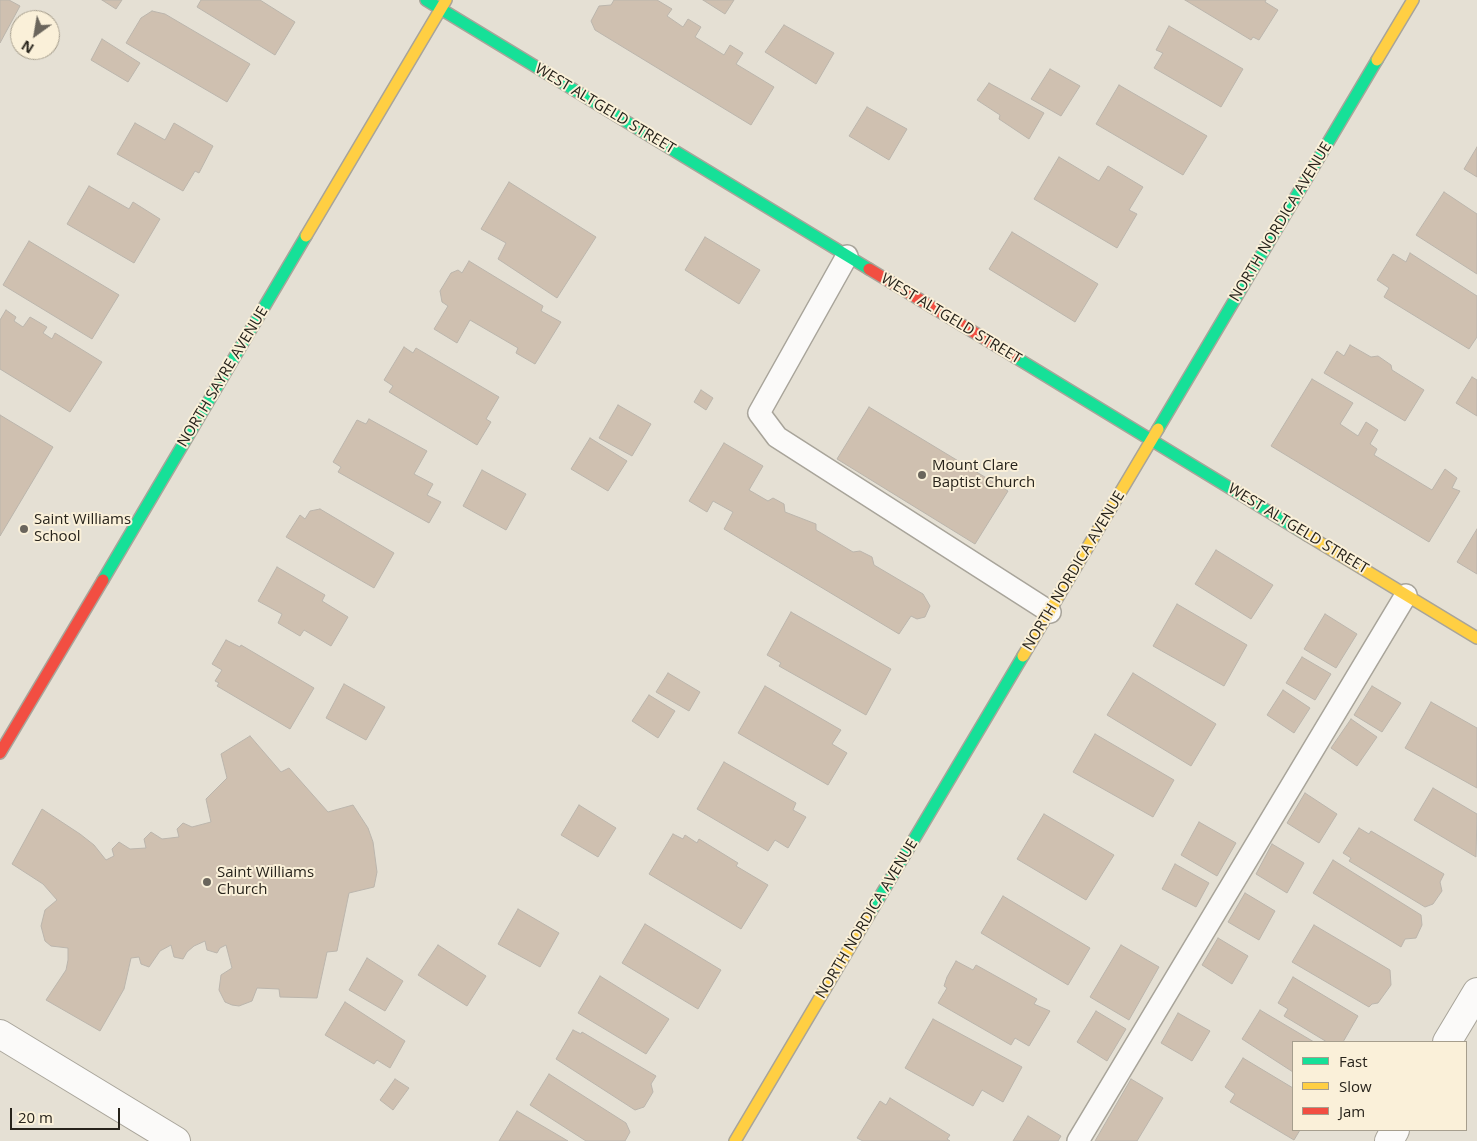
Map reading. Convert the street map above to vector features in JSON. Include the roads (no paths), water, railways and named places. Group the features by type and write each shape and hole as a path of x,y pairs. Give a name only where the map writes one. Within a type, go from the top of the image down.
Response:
{"street":[{"name":"WEST ALTGELD STREET","path":"426,0 443,4 847,256 1477,638"},
{"name":"NORTH NORDICA AVENUE","path":"735,1141 1413,0"},
{"name":"NORTH SAYRE AVENUE","path":"0,753 443,4"},
{"path":"1448,1041 1477,992"},
{"path":"0,1034 176,1141"}],"lane":[{"path":"847,256 758,413 778,438 1050,612"},
{"path":"1078,1141 1406,595"}],"place":[{"name":"Mount Clare Baptist Church","path":"922,475"},
{"name":"Saint Williams School","path":"24,529"},
{"name":"Saint Williams Church","path":"207,882"}]}
